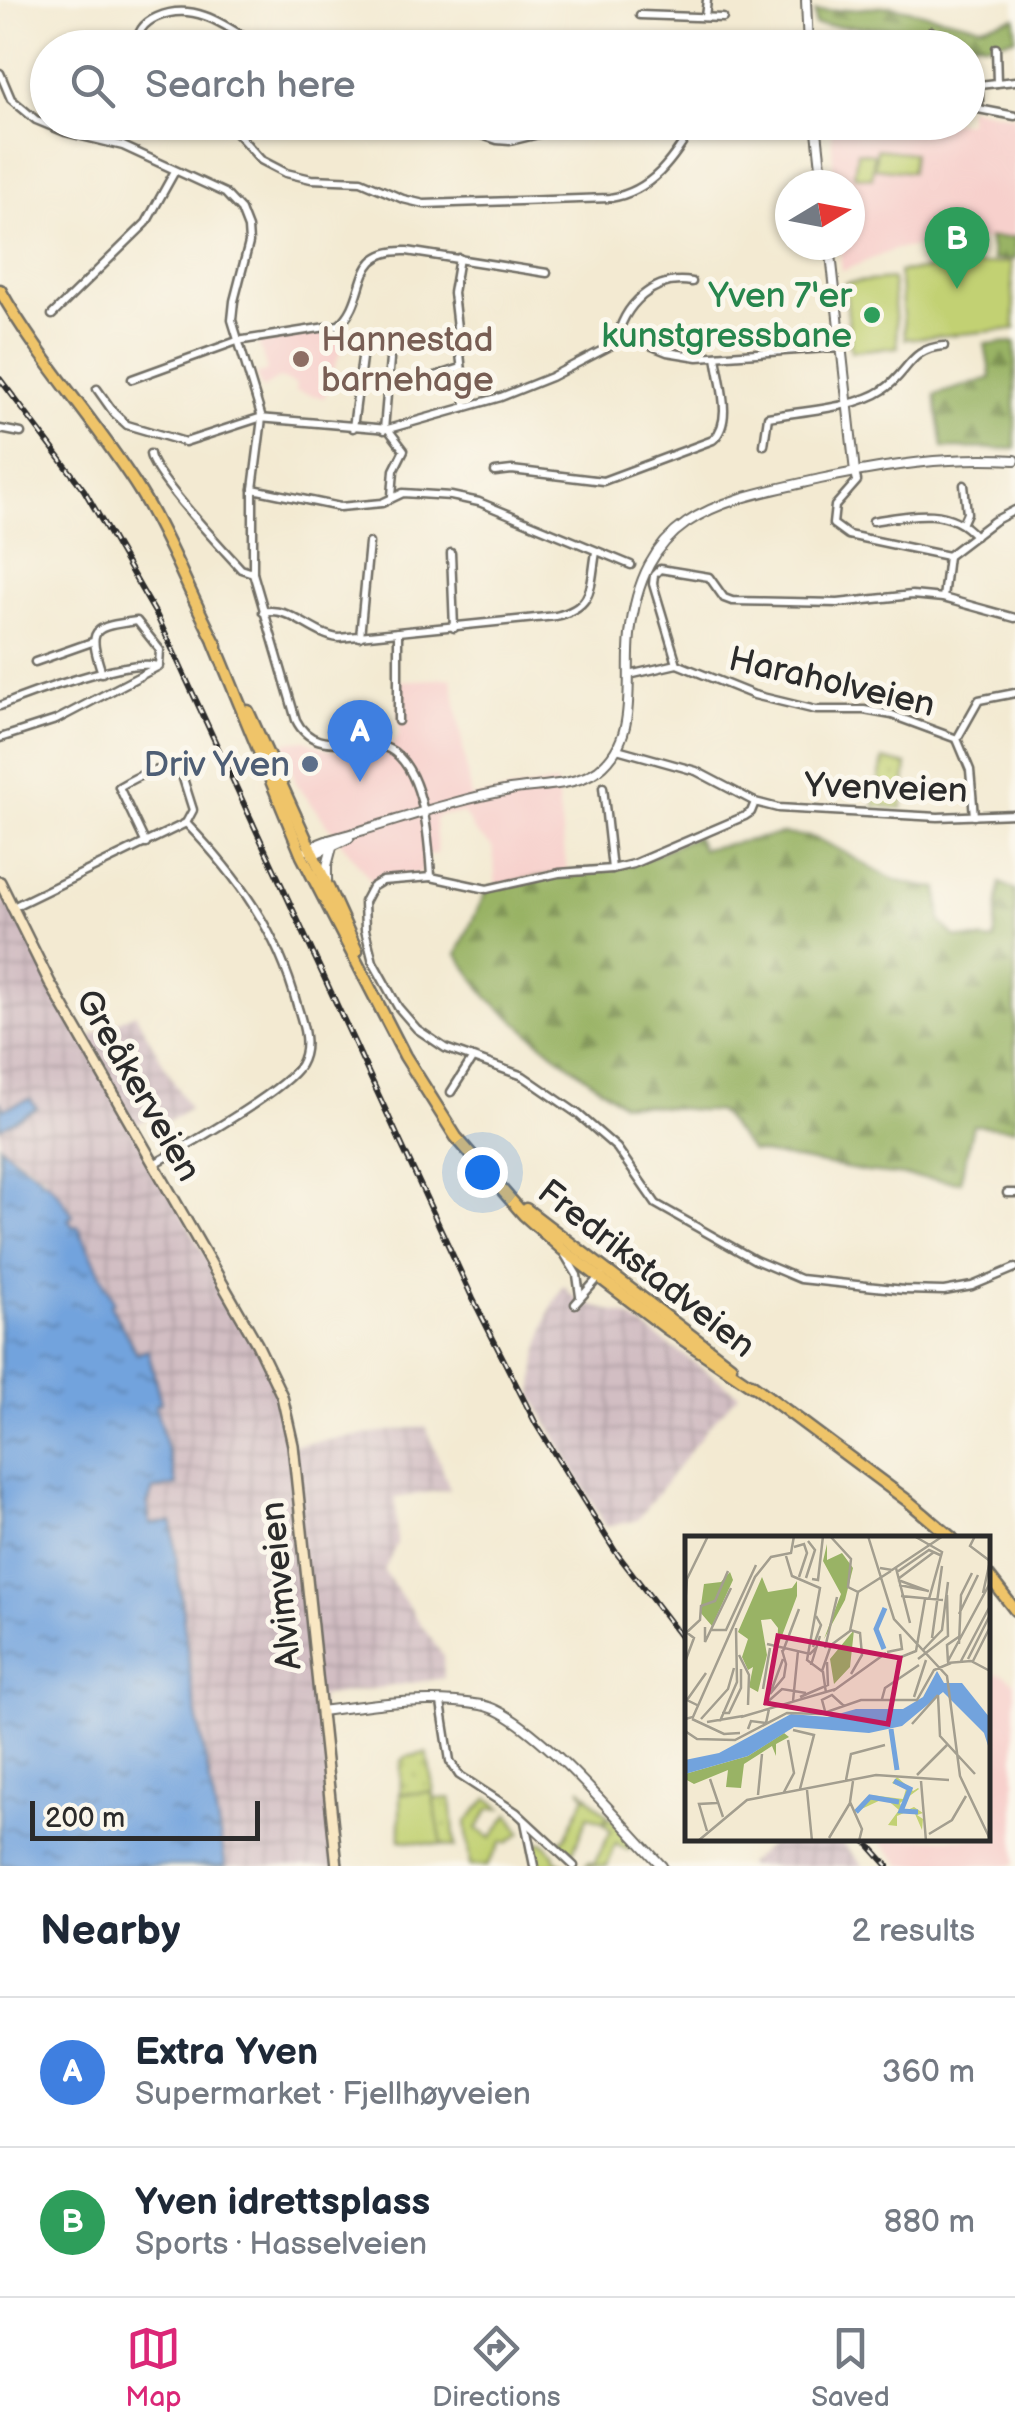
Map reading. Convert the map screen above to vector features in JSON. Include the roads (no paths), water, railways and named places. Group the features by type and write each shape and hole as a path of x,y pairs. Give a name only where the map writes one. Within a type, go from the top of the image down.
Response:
{"main road":[{"name":"Fredrikstadveien","path":"0,290 34,346 112,448 143,496 214,642 380,1008 434,1105 481,1168 601,1274 718,1366 752,1386 950,1536"},
{"name":"Fredrikstadveien","path":"309,852 328,884 380,1008"},
{"name":"Greåkerveien","path":"0,882 153,1165 238,1311"},
{"name":"Fredrikstadveien","path":"507,1194 562,1249 601,1274"},
{"name":"Alvimveien","path":"238,1311 272,1373 288,1415 338,1866"},
{"path":"990,1578 1015,1610"}],"street":[{"path":"705,17 707,0"},
{"path":"806,0 807,30"},
{"path":"140,30 158,16 183,11 208,16 231,30"},
{"path":"640,15 723,18"},
{"path":"996,48 998,84"},
{"path":"0,74 11,99 30,115"},
{"path":"985,85 1015,80"},
{"path":"985,109 1015,116"},
{"path":"98,140 123,146 225,192 241,210 248,228 248,257 232,308 237,340 262,418 253,489 252,574 296,720 304,733 324,743 364,742 390,749 407,766 424,810 431,877"},
{"path":"244,140 261,160 286,173 312,180 361,181 404,199 442,205 619,196 652,181 685,140"},
{"path":"818,140 821,170"},
{"path":"52,315 146,223 175,170"},
{"path":"132,379 237,340 339,325 350,313 367,267 382,254 399,250 547,273"},
{"path":"458,258 453,288 466,406"},
{"path":"832,260 856,481 835,506 833,524 839,531 948,556"},
{"path":"616,342 628,311 648,290 677,279 692,282"},
{"path":"353,428 364,342"},
{"path":"97,390 127,425 185,442 262,418 386,429 502,397 551,377 616,342 642,342 685,356 842,347"},
{"path":"764,445 768,417 882,392 918,352 944,346"},
{"path":"495,472 512,470 604,480 713,440 724,421 716,356"},
{"path":"390,359 386,429 404,450 394,470 392,496"},
{"path":"432,377 461,368"},
{"path":"0,429 21,434"},
{"path":"150,454 150,461 166,486 238,566 252,574"},
{"path":"309,852 424,810 498,792 578,780 598,770 617,749 626,724 630,638 647,567 675,533 719,503 855,472 943,458 1015,460"},
{"path":"963,522 964,486"},
{"path":"253,489 340,507 382,504 392,496 420,492 479,502 631,565"},
{"path":"1015,510 994,520 948,556 943,598 1015,618"},
{"path":"873,521 935,515 963,522 975,536"},
{"path":"360,637 369,543"},
{"path":"263,612 279,610 328,637 360,637 572,612 587,599 596,552"},
{"path":"450,553 454,628"},
{"name":"Haraholveien","path":"677,664 652,584 656,572 665,569 710,577 724,598 732,601 838,603 912,595 943,598"},
{"path":"102,674 92,642 94,633 102,626 137,621 160,650 159,666"},
{"path":"398,634 398,721"},
{"path":"35,662 92,642"},
{"path":"0,706 34,692 102,674 148,663 159,666"},
{"name":"Haraholveien","path":"629,675 677,664 754,695 816,710 864,710 892,715 957,739 970,770 974,816"},
{"path":"0,738 56,720 159,666"},
{"path":"957,739 979,700 1015,693"},
{"name":"Yvenveien","path":"617,749 696,771 755,802 778,808 938,817 1015,813"},
{"path":"11,908 146,844 186,823 194,810 181,772 162,769 119,788 146,844"},
{"path":"603,787 612,869"},
{"name":"Yvenveien","path":"472,1059 444,1048 412,1025 387,992 368,946 363,914 372,887 394,880 431,877 488,889 558,873 612,869 633,864 745,816 755,802"},
{"path":"153,1165 274,1090 301,1064 306,1045 290,980 277,947 243,886 186,823"},
{"path":"309,852 332,847 357,833"},
{"path":"328,884 332,847"},
{"path":"450,1092 472,1059 523,1076 618,1148 653,1202 788,1276 944,1291 972,1286 1015,1268"},
{"path":"562,1249 576,1276 580,1296"},
{"path":"575,1304 601,1274"},
{"path":"322,1711 391,1701 482,1706 501,1712 525,1726 662,1866"},
{"path":"441,1703 454,1768 524,1821 574,1866"},
{"path":"524,1821 534,1866"}],"water":[{"path":"30,1099 37,1108 0,1128 0,1101 3,1109"},
{"path":"0,1145 47,1182 64,1201 73,1216 68,1219 73,1227 78,1226 114,1302 110,1304 137,1354 148,1350 161,1403 155,1405 177,1485 153,1490 147,1505 150,1524 172,1522 192,1689 226,1866 0,1866"}],"railway":[{"path":"0,379 84,490 157,616 473,1299 536,1424 615,1551 685,1642"},
{"path":"866,1841 888,1866"}],"place":[{"name":"Yven idrettsplass","path":"957,289"},
{"name":"Yven 7'er kunstgressbane","path":"872,315"},
{"name":"Hannestad barnehage","path":"301,359"},
{"name":"Driv Yven","path":"310,764"},
{"name":"Extra Yven","path":"360,782"}]}
